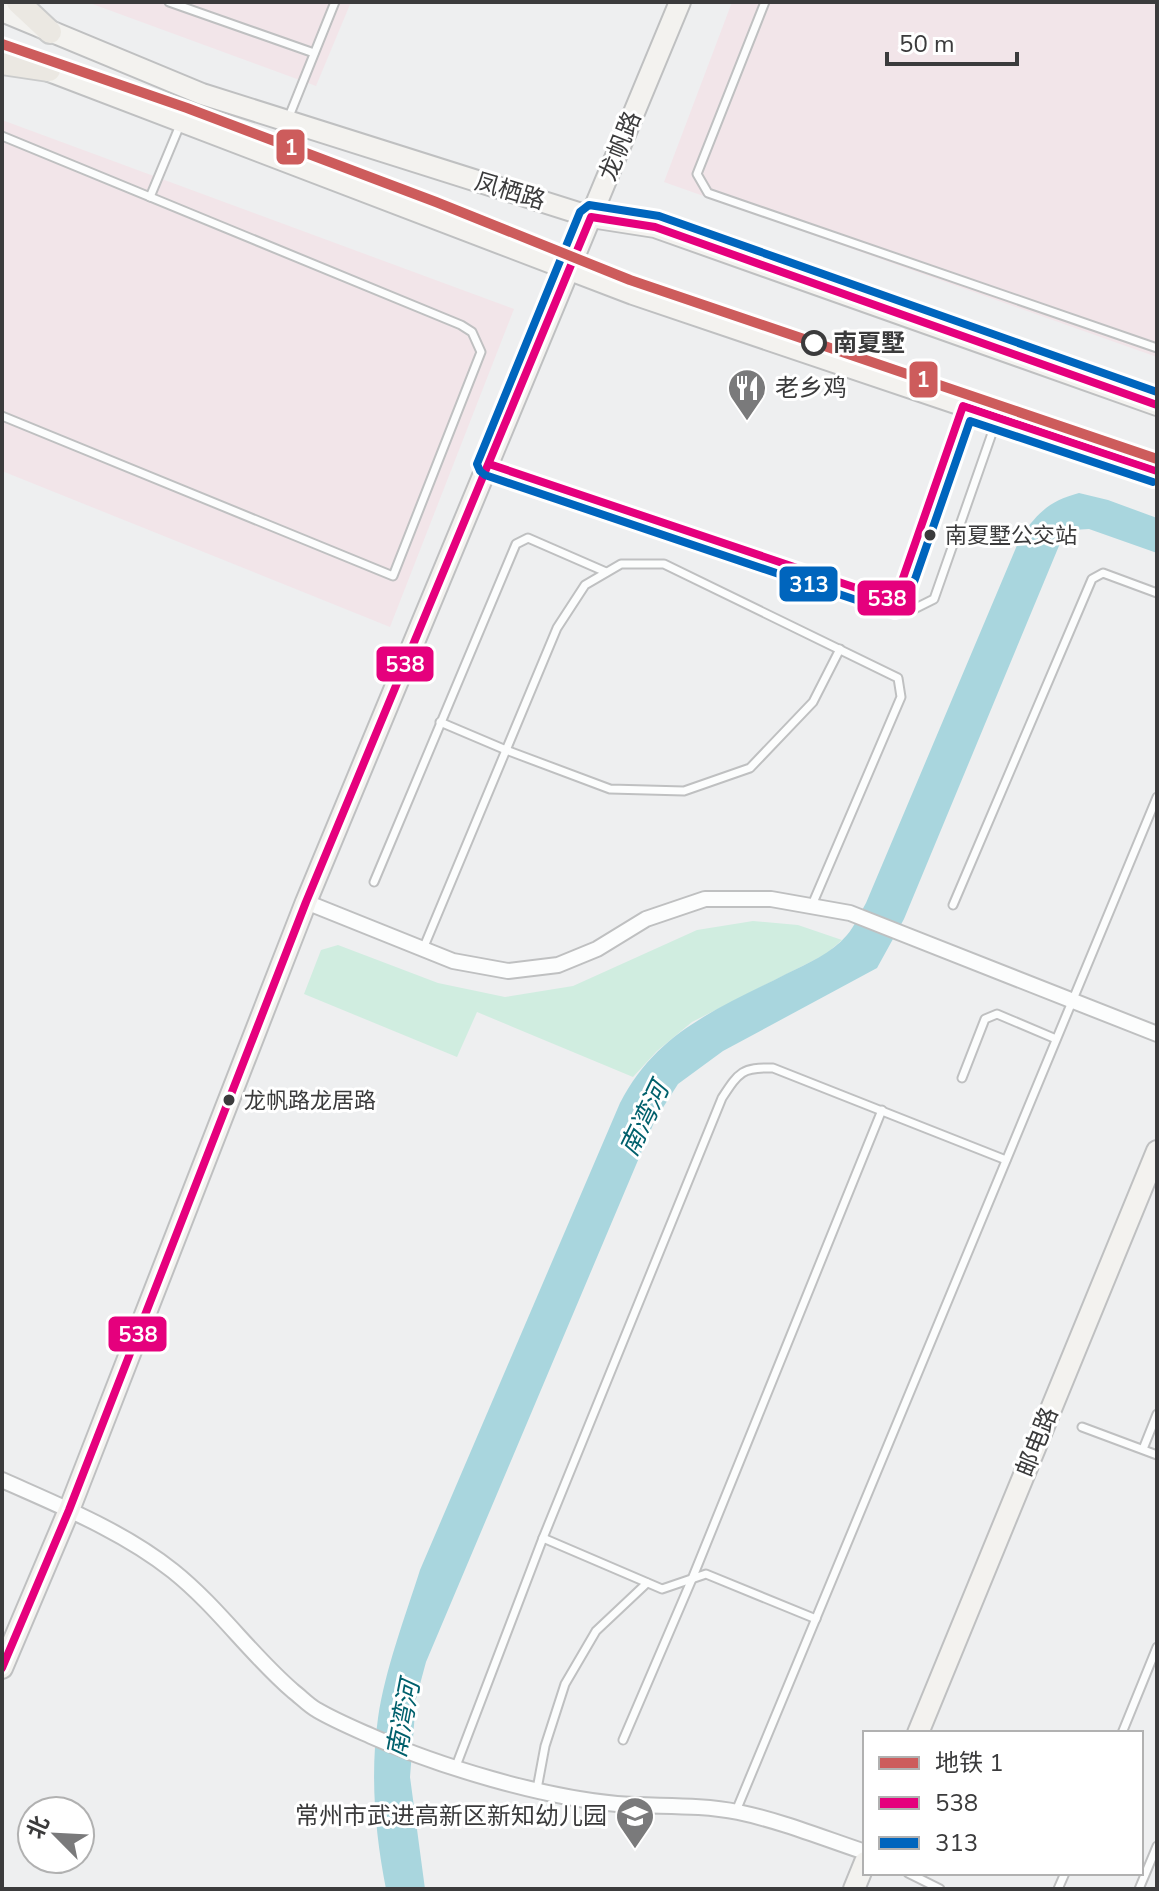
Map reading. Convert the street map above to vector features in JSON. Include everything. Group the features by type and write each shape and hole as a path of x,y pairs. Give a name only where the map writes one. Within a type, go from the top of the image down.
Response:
{"main road":[{"path":"18,2 50,32"},
{"path":"2,63 49,70"}],"street":[{"name":"龙帆路","path":"2,1668 69,1510 306,902 680,2"},
{"name":"凤栖路","path":"2,11 202,94 591,217 655,227 1157,405"},
{"name":"凤栖路","path":"2,55 49,70 633,294 1157,471"},
{"path":"306,902 453,961 508,971 558,965 597,949 646,919 705,899 771,899 850,913 1157,1034"},
{"name":"邮电路","path":"919,1731 1157,1151"},
{"path":"2,1480 69,1510 148,1553 216,1610 266,1668 315,1709 374,1737 436,1761 537,1789 615,1804 703,1807 736,1812 863,1851"},
{"path":"854,1889 863,1867"}],"lane":[{"path":"169,2 314,53"},
{"path":"287,121 335,2"},
{"path":"765,2 697,174 708,193 1157,348"},
{"path":"150,197 181,123"},
{"path":"2,136 461,325 472,332 481,352 393,576 2,416"},
{"path":"895,601 963,406"},
{"path":"489,464 916,608 934,599 998,418"},
{"path":"374,882 516,544 528,538 606,572"},
{"path":"423,949 557,628 585,585 621,564 664,564 898,678 901,697 812,906"},
{"path":"953,905 1092,579 1103,573 1157,593"},
{"path":"440,722 610,789 684,791 750,768 813,702 840,649"},
{"path":"736,1812 1157,797"},
{"path":"962,1078 985,1019 997,1014 1056,1039"},
{"path":"456,1766 543,1538 722,1098 734,1079 751,1067 773,1068 1006,1160"},
{"path":"623,1740 692,1579 882,1110"},
{"path":"1143,1449 1157,1414"},
{"path":"1082,1427 1157,1455"},
{"path":"543,1538 662,1589 706,1574 816,1619"},
{"path":"537,1789 545,1746 565,1684 596,1631 647,1583"},
{"path":"1123,1731 1157,1647"},
{"path":"1139,1889 1157,1846"},
{"path":"912,1875 940,1889"}],"shaded area":[{"path":"87,2 351,2 316,86"},
{"path":"732,2 1157,2 1157,357 664,182"},
{"path":"2,120 514,309 390,627 2,471"}],"green space":[{"path":"753,921 798,925 842,940 826,954 692,1022 657,1051 633,1077 477,1012 457,1057 304,994 321,950 338,945 438,983 505,997 573,986 697,930"}],"water":[{"name":"南湾河","path":"1079,493 1157,518 1157,553 1089,529 1073,530 1061,541 904,919 877,968 723,1051 678,1084 655,1120 426,1662 416,1699 410,1777 425,1889 386,1889 379,1847 374,1761 381,1700 396,1644 420,1570 620,1103 652,1057 691,1025 819,958 850,931 866,903 1021,536 1046,508"}],"metro line":[{"name":"1","path":"2,44 187,108 436,202 630,280 1157,459"}],"transit line":[{"name":"313","path":"1153,482 970,421 906,605 895,613 485,475 477,464 580,212 589,205 659,216 1157,392"},
{"name":"538","path":"2,1668 69,1510 306,902 591,217 655,227 1157,405"},
{"name":"538","path":"489,464 895,601 963,406 1157,471"}],"place":[{"name":"南夏墅","path":"814,343"},
{"name":"老乡鸡","path":"747,422"},
{"name":"南夏墅公交站","path":"930,535"},
{"name":"龙帆路龙居路","path":"229,1100"},
{"name":"常州市武进高新区新知幼儿园","path":"635,1850"}]}
